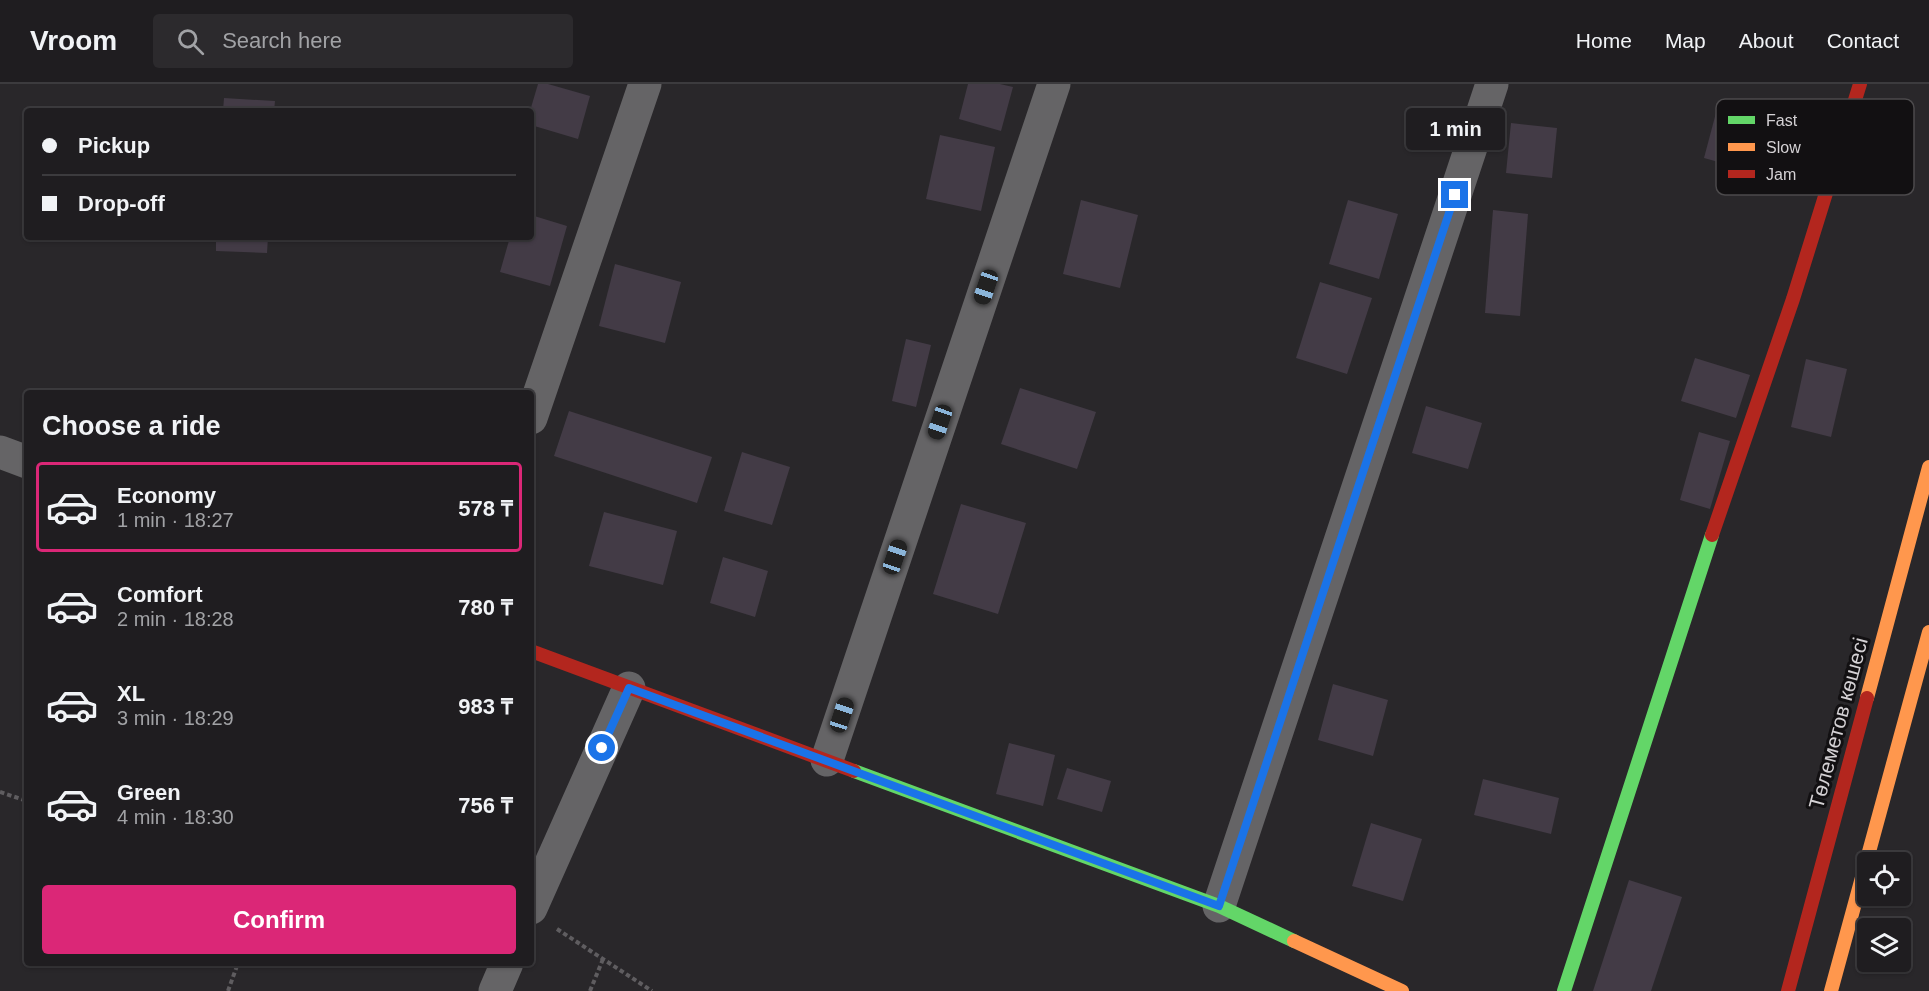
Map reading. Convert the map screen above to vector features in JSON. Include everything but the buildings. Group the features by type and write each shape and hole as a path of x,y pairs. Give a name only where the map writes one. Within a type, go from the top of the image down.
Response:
{"street":[{"path":"534,409 645,84"},
{"path":"826,760 1054,84"},
{"path":"1219,906 1492,84"},
{"path":"1855,99 1860,84"},
{"path":"1564,991 1697,578 1793,299 1825,195"},
{"path":"0,452 24,461"},
{"name":"Төлеметов көшесі","path":"1788,991 1929,467"},
{"path":"1831,991 1929,632"},
{"path":"534,652 1219,906 1402,991"},
{"path":"540,916 629,688"},
{"path":"495,991 506,966"}],"path":[{"path":"0,792 24,800"},
{"path":"540,916 652,991"},
{"path":"590,991 603,959"},
{"path":"228,991 237,966"}],"traffic: fast":[{"path":"1564,991 1712,535"},
{"path":"854,771 1219,906 1294,941"}],"traffic: slow":[{"path":"1867,698 1929,467"},
{"path":"1831,991 1929,632"},
{"path":"1294,941 1402,991"}],"traffic: jam":[{"path":"1855,99 1860,84"},
{"path":"1712,535 1793,299 1825,195"},
{"path":"534,652 854,771"},
{"path":"1788,991 1867,698"}],"route":[{"path":"602,748 629,688 1219,906 1455,195"}]}
